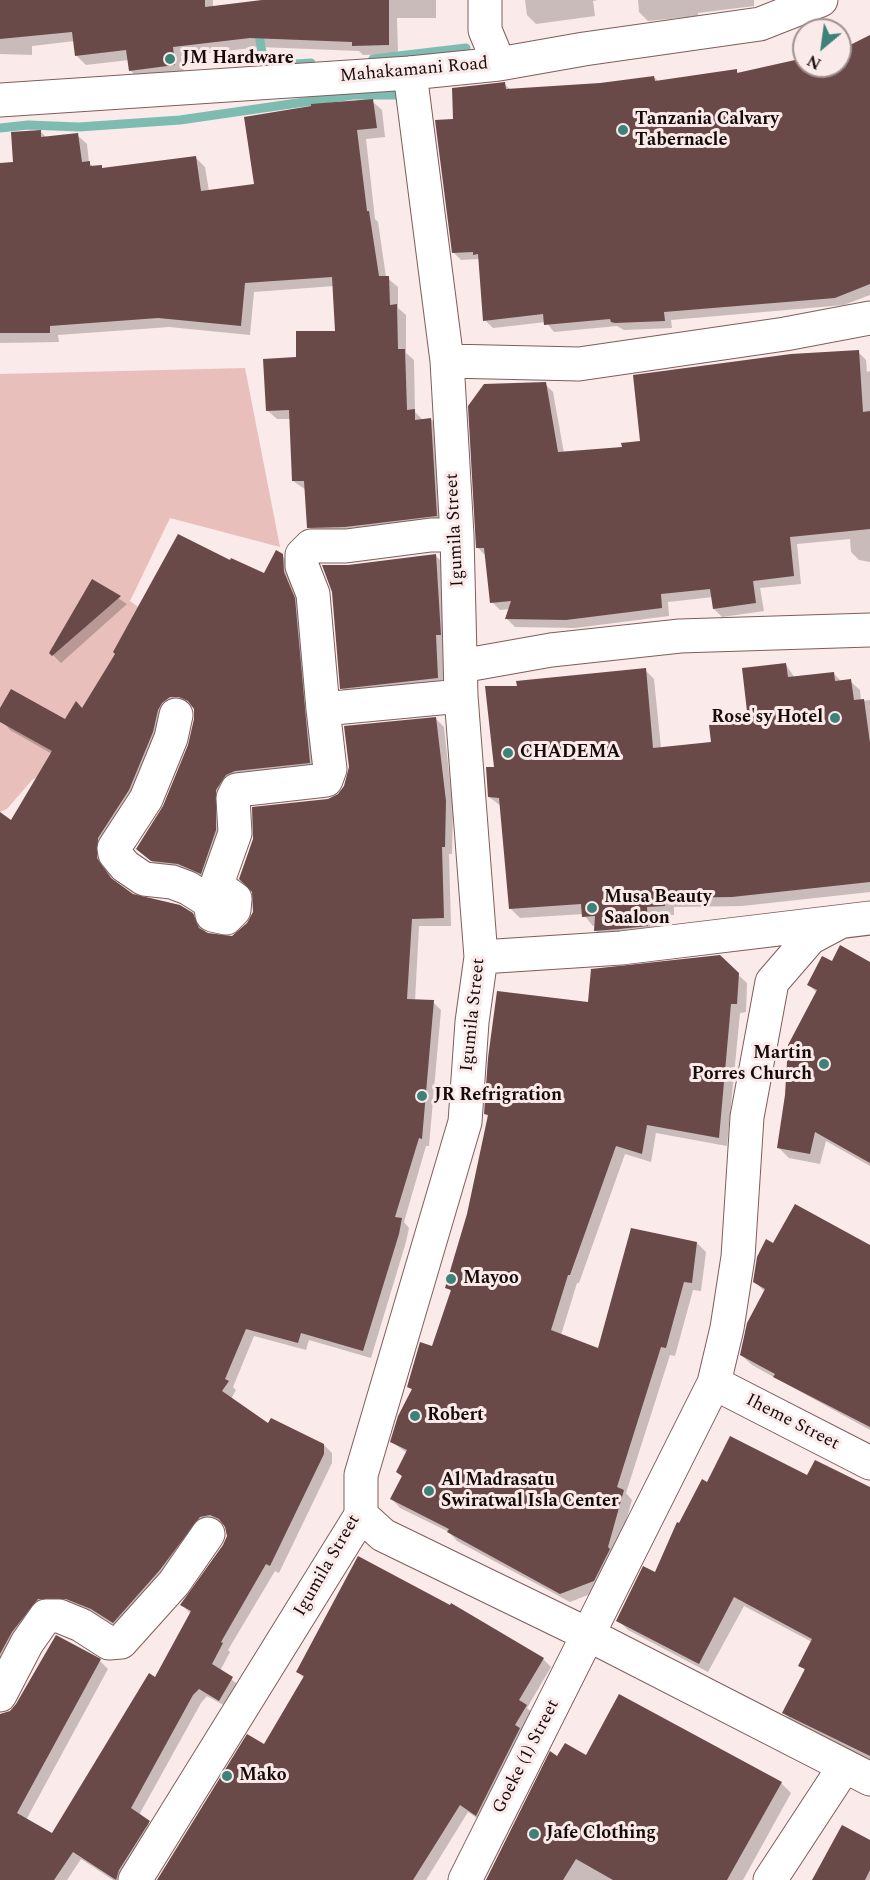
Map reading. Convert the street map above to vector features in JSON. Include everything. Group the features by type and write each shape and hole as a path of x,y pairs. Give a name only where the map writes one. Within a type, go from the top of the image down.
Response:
{"street":[{"path":"485,0 485,30 499,64"},
{"name":"Mahakamani Road","path":"0,100 410,73 499,64 584,49 760,24 821,0"},
{"name":"Igumila Street","path":"135,1880 218,1742 328,1572 361,1515 361,1475 465,1122 472,1022 481,957 461,681 457,535 447,361 410,73"},
{"path":"447,361 579,364 785,334 870,318"},
{"path":"176,715 171,738 146,799 114,848 115,854 124,866 144,879 172,882 188,888 210,902 212,915 226,918 234,910 235,899 218,886 218,881 235,833 235,793 241,789 326,780 330,769 313,594 302,566 302,555 311,546 346,546 431,535 457,535"},
{"path":"323,709 461,681 551,650 680,636 870,630"},
{"path":"481,957 621,948 855,920"},
{"name":"Goeke (1) Street","path":"465,1880 714,1383 727,1328 738,1257 747,1117 772,982 810,938 855,920"},
{"name":"Iheme Street","path":"714,1383 870,1463"},
{"path":"361,1515 383,1535 589,1635 857,1773 770,1880"},
{"path":"0,1695 27,1643 46,1617 59,1616 81,1625 109,1643 121,1642 174,1583 208,1534"}],"shaded area":[{"path":"245,368 280,547 170,518 130,601 172,632 89,745 32,780 7,809 0,812 0,374"}],"building":[{"path":"0,0 205,0 205,7 262,0 389,0 389,45 352,46 352,42 250,38 173,47 175,65 129,71 126,50 75,56 72,32 0,39"},
{"path":"870,35 870,284 835,298 664,312 665,321 615,323 610,319 544,325 543,314 483,321 478,254 473,255 473,252 452,253 435,120 453,119 452,88 505,82 506,89 600,83 654,76 655,81 737,69 737,73 792,61 792,78 852,78 852,44"},
{"path":"373,99 377,128 357,130 367,211 369,211 379,276 389,276 390,305 397,304 398,349 405,349 407,410 415,409 415,420 431,418 437,516 345,527 307,528 304,481 292,481 289,410 266,411 263,359 296,357 296,331 335,331 332,277 245,283 241,326 158,318 50,326 50,333 0,333 0,163 13,162 11,132 41,130 41,137 78,133 82,162 90,161 90,166 102,165 102,168 196,156 201,191 254,184 244,117 311,106 311,104"},
{"path":"859,350 863,412 870,411 870,529 790,537 794,576 753,581 756,603 713,609 710,589 661,594 662,608 566,620 505,619 511,601 490,603 484,548 476,548 468,406 484,384 546,382 558,452 622,447 621,443 640,441 633,375 791,354"},
{"path":"178,534 230,560 231,558 264,573 276,550 283,554 284,572 295,598 310,763 235,771 226,775 216,790 216,830 201,874 178,864 151,861 136,849 163,806 188,745 194,719 194,709 188,701 179,697 170,697 162,703 158,710 153,732 129,790 98,838 97,858 111,878 133,894 180,905 193,913 199,928 208,933 232,936 247,923 253,912 252,892 239,879 253,839 252,807 328,799 338,794 344,786 349,767 344,726 436,717 446,801 445,847 442,847 444,918 412,919 407,999 434,1000 422,1139 419,1138 395,1217 402,1218 399,1234 363,1351 301,1333 298,1343 246,1329 225,1379 229,1381 222,1391 268,1423 271,1418 324,1444 324,1454 270,1566 266,1564 221,1642 223,1643 212,1664 233,1677 219,1701 199,1689 193,1695 131,1808 150,1821 119,1870 116,1880 73,1852 54,1880 0,1880 0,1714 10,1711 16,1704 56,1635 101,1659 17,1813 52,1833 149,1673 155,1677 191,1611 180,1605 227,1536 225,1527 219,1519 210,1515 200,1517 159,1571 113,1623 91,1609 66,1599 38,1599 12,1632 0,1654 0,812 11,820 52,751 0,722 0,708 11,689 65,719 76,701 82,708 115,654 113,652"},
{"path":"436,554 441,635 436,635 438,678 340,689 332,592 322,565 348,565"},
{"path":"92,579 121,596 52,656 49,653"},
{"path":"786,663 788,677 834,672 835,681 851,679 854,700 864,699 870,743 870,882 732,897 665,898 665,906 647,907 648,926 594,931 595,916 582,917 581,904 509,909 499,798 488,797 486,767 494,767 485,686 517,686 516,681 646,668 653,748 711,742 709,725 748,720 742,668"},
{"name":"Martin Porres Church","path":"840,945 870,962 870,1163 815,1132 810,1154 777,1148 785,1095 788,1045 817,990 807,985 822,956 832,961"},
{"path":"720,955 739,973 737,1004 731,1004 719,1138 647,1125 642,1154 616,1146 570,1275 568,1275 551,1330 598,1348 631,1228 697,1242 692,1283 684,1282 666,1348 661,1347 617,1487 624,1490 608,1547 610,1549 594,1581 560,1594 447,1532 449,1529 390,1499 402,1476 396,1472 407,1450 390,1442 398,1416 412,1389 407,1387 420,1342 432,1346 451,1290 445,1288 467,1214 488,1115 484,1114 488,1058 497,991 588,1002 591,969"},
{"path":"795,1204 870,1245 870,1427 773,1377 775,1374 740,1355 747,1323 765,1289 753,1282 757,1257 766,1239 773,1243"},
{"path":"730,1436 807,1475 815,1460 870,1487 870,1756 782,1713 805,1669 798,1666 812,1639 734,1597 699,1664 616,1621 643,1566 655,1572 677,1522 679,1523 702,1479 707,1482"},
{"path":"358,1556 450,1605 451,1603 544,1658 519,1700 527,1705 515,1725 520,1728 476,1816 460,1805 413,1880 157,1880 247,1734 264,1744 304,1676 296,1672"},
{"path":"619,1694 782,1782 727,1880 613,1880 576,1859 563,1880 486,1880 550,1751 557,1756 565,1743 586,1755"},
{"path":"842,1825 870,1840 870,1870 865,1880 812,1880"}],"waterway":[{"path":"258,27 264,66"},
{"path":"373,59 466,48"},
{"path":"280,65 311,63"},
{"path":"0,128 28,125 79,127 180,120 353,95 399,95 401,102"}],"place":[{"name":"JM Hardware","path":"170,59"},
{"name":"Tanzania Calvary Tabernacle","path":"623,130"},
{"name":"Rose'sy Hotel","path":"835,718"},
{"name":"CHADEMA","path":"508,753"},
{"name":"Musa Beauty Saaloon","path":"592,908"},
{"name":"Martin Porres Church","path":"824,1064"},
{"name":"JR Refrigration","path":"422,1096"},
{"name":"Mayoo","path":"451,1279"},
{"name":"Robert","path":"415,1416"},
{"name":"Al Madrasatu Swiratwal Isla Center","path":"429,1491"},
{"name":"Mako","path":"227,1776"},
{"name":"Jafe Clothing","path":"534,1834"}]}
